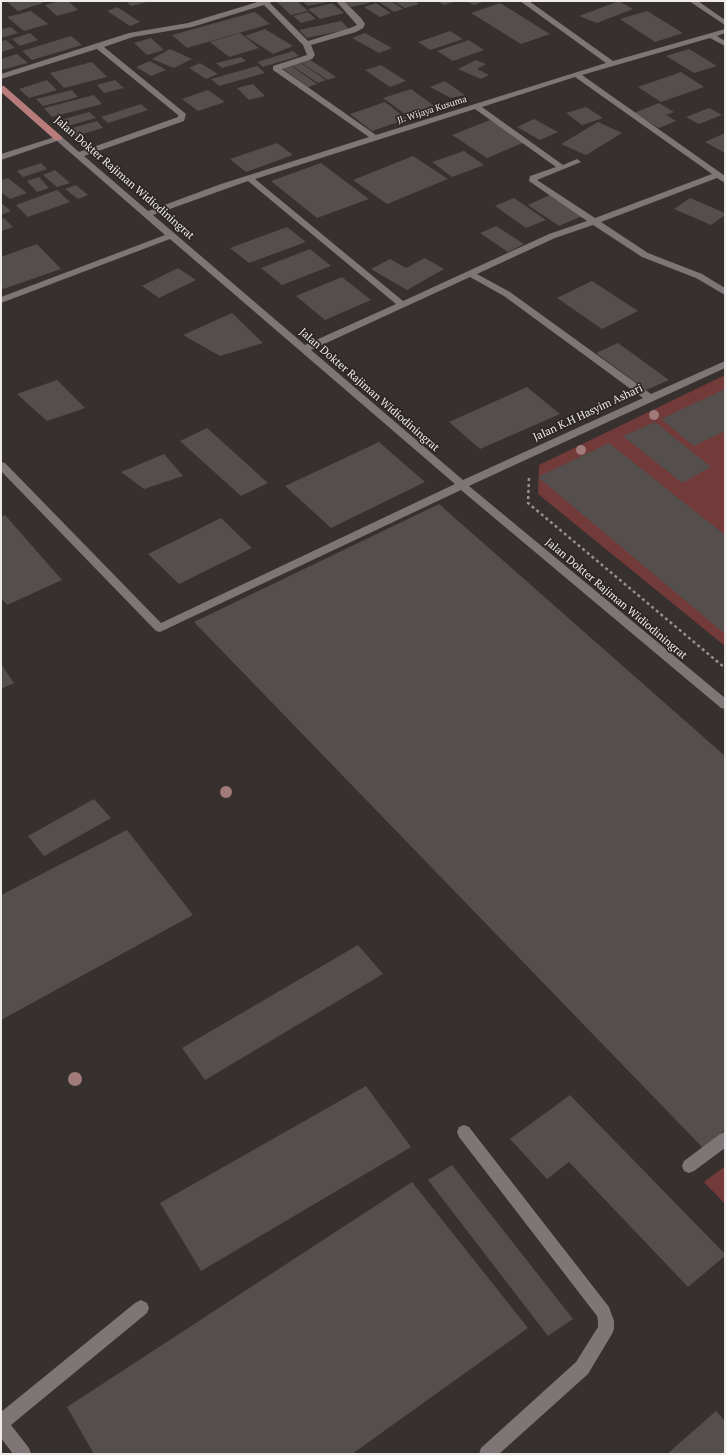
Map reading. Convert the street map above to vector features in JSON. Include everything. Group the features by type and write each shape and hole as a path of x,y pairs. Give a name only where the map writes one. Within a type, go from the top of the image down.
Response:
{"main road":[{"name":"Jalan Dokter Rajiman Widiodiningrat","path":"1,88 58,138"}],"street":[{"path":"307,44 353,30 360,26 361,24 358,20 340,1"},
{"path":"524,1 612,64"},
{"path":"693,1 725,23"},
{"path":"1,77 132,35 189,25 267,2 307,44 310,56 275,68 375,138"},
{"name":"Jl. Wijaya Kusuma","path":"147,214 248,178 576,74 725,31"},
{"path":"711,35 725,44"},
{"path":"78,155 181,119 182,117 182,114 97,45"},
{"path":"576,74 721,177"},
{"path":"476,106 562,168"},
{"path":"1,156 58,138"},
{"name":"Jalan Dokter Rajiman Widiodiningrat","path":"58,138 305,349 462,486 725,705"},
{"path":"577,162 532,180 646,255 699,276 725,292"},
{"path":"305,349 552,236 721,177"},
{"path":"248,178 403,305"},
{"path":"1,300 172,235"},
{"path":"471,274 507,294 650,398"},
{"name":"Jalan K.H Hasyim Ashari","path":"1,465 160,628 725,364"},
{"path":"464,1132 603,1312 606,1321 606,1329 582,1368 487,1454"},
{"path":"689,1166 725,1140"},
{"path":"1,1422 141,1308"},
{"path":"1,1427 9,1434 23,1454"}],"path":[{"path":"530,476 528,503 725,668"}],"shaded area":[{"path":"725,375 725,646 538,494 539,465"},
{"path":"725,1166 725,1204 704,1182"}],"building":[{"path":"40,1 43,3 18,11 7,2"},
{"path":"60,1 68,1 78,10 57,16 45,5"},
{"path":"126,1 147,1 147,2 131,6"},
{"path":"297,1 308,11 291,15 277,2"},
{"path":"302,1 328,1 328,2 308,6"},
{"path":"368,1 370,3 351,7 345,2"},
{"path":"391,1 403,9 394,12 379,2"},
{"path":"393,1 415,1 419,4 405,8"},
{"path":"438,1 457,1 444,5"},
{"path":"466,1 485,1 474,5"},
{"path":"619,1 633,9 597,23 579,16"},
{"path":"332,3 344,13 320,19 308,9"},
{"path":"376,3 391,13 380,17 364,7"},
{"path":"500,3 550,34 521,44 471,13"},
{"path":"117,7 140,22 130,26 107,11"},
{"path":"31,11 48,24 24,31 7,17"},
{"path":"647,11 683,33 655,42 620,19"},
{"path":"255,12 270,24 187,48 172,35"},
{"path":"308,12 316,19 301,23 293,16"},
{"path":"341,21 349,29 307,38 299,30"},
{"path":"11,27 18,33 1,38 1,29"},
{"path":"265,29 293,46 273,54 245,36"},
{"path":"450,31 463,39 430,50 418,42"},
{"path":"30,33 38,40 20,46 12,39"},
{"path":"240,33 259,48 229,57 210,42"},
{"path":"365,33 392,48 379,53 352,38"},
{"path":"71,36 82,45 32,60 22,51"},
{"path":"151,38 164,50 147,55 134,43"},
{"path":"6,40 15,48 1,52 1,41"},
{"path":"469,40 484,50 453,61 437,51"},
{"path":"170,49 192,59 174,68 152,59"},
{"path":"689,49 717,66 694,73 666,56"},
{"path":"293,51 299,56 263,67 257,62"},
{"path":"17,54 28,63 1,70 1,59"},
{"path":"241,57 246,61 222,68 216,63"},
{"path":"309,59 336,77 328,80 300,62"},
{"path":"476,60 486,64 477,69 489,75 481,79 458,69"},
{"path":"150,61 166,70 151,76 136,67"},
{"path":"92,62 107,77 64,88 50,73"},
{"path":"299,62 326,80 318,83 291,65"},
{"path":"200,63 218,74 206,79 189,68"},
{"path":"290,65 317,84 308,87 282,68"},
{"path":"381,65 406,81 390,87 365,70"},
{"path":"257,66 265,73 219,86 211,79"},
{"path":"681,72 704,87 661,102 638,87"},
{"path":"47,80 57,90 29,98 19,89"},
{"path":"115,80 124,88 104,93 97,85"},
{"path":"445,81 465,95 451,98 430,87"},
{"path":"253,84 265,96 249,100 237,88"},
{"path":"411,89 437,108 409,117 383,98"},
{"path":"72,90 78,97 43,106 36,99"},
{"path":"208,90 225,102 198,111 182,99"},
{"path":"94,95 102,104 52,117 44,108"},
{"path":"385,102 407,119 372,131 350,114"},
{"path":"659,103 674,112 666,115 676,121 659,128 634,113"},
{"path":"141,104 148,110 108,123 101,117"},
{"path":"586,107 603,118 582,125 566,113"},
{"path":"709,108 722,115 699,124 686,117"},
{"path":"89,112 96,118 64,127 57,121"},
{"path":"534,119 558,132 540,140 517,127"},
{"path":"490,120 525,142 487,158 452,135"},
{"path":"97,121 103,128 75,136 69,129"},
{"path":"598,122 622,133 586,155 561,144"},
{"path":"725,133 725,153 705,142"},
{"path":"277,143 293,155 246,172 230,159"},
{"path":"464,151 484,165 452,177 432,162"},
{"path":"413,156 448,179 387,204 353,180"},
{"path":"41,163 47,169 23,177 17,171"},
{"path":"321,163 369,199 317,218 271,181"},
{"path":"55,170 70,183 57,187 43,175"},
{"path":"39,177 49,188 37,192 27,181"},
{"path":"8,178 27,193 10,199 1,192 1,180"},
{"path":"76,185 88,195 78,199 65,189"},
{"path":"57,190 70,202 28,217 16,205"},
{"path":"550,195 582,216 559,226 528,205"},
{"path":"514,198 546,220 526,228 495,206"},
{"path":"690,198 725,213 725,215 711,225 674,209"},
{"path":"1,203 11,211 1,215"},
{"path":"4,218 13,227 1,231 1,219"},
{"path":"496,226 524,244 508,252 480,233"},
{"path":"287,227 306,242 249,263 230,248"},
{"path":"37,244 61,269 3,289 1,287 1,257"},
{"path":"310,249 331,266 282,285 261,268"},
{"path":"425,258 444,269 407,290 371,269 390,259 406,268"},
{"path":"178,268 196,280 159,298 142,286"},
{"path":"342,277 371,300 325,320 296,296"},
{"path":"592,281 638,311 602,329 557,298"},
{"path":"232,313 263,343 220,356 183,335"},
{"path":"618,343 669,380 646,390 596,353"},
{"path":"57,380 85,408 47,421 17,394"},
{"path":"527,387 560,414 480,449 449,422"},
{"path":"725,389 725,431 694,446 661,419"},
{"path":"655,422 711,467 682,483 623,436"},
{"path":"207,428 268,483 241,496 180,441"},
{"path":"379,442 425,482 331,528 285,486"},
{"path":"609,443 725,535 725,634 538,477"},
{"path":"164,454 183,476 144,489 121,472"},
{"path":"439,504 725,756 725,1130 703,1148 194,622"},
{"path":"5,515 62,580 7,605 1,598 1,517"},
{"path":"221,518 252,548 179,584 148,554"},
{"path":"1,664 14,683 1,689"},
{"path":"94,799 111,818 44,856 28,836"},
{"path":"127,830 193,915 1,1020 1,895"},
{"path":"358,945 383,974 205,1080 182,1048"},
{"path":"366,1086 411,1147 201,1271 160,1203"},
{"path":"570,1095 725,1254 725,1256 688,1287 569,1162 547,1179 510,1139"},
{"path":"452,1165 573,1319 548,1336 428,1180"},
{"path":"412,1182 528,1328 352,1454 94,1454 67,1407"},
{"path":"716,1411 725,1421 725,1454 667,1454"}]}
